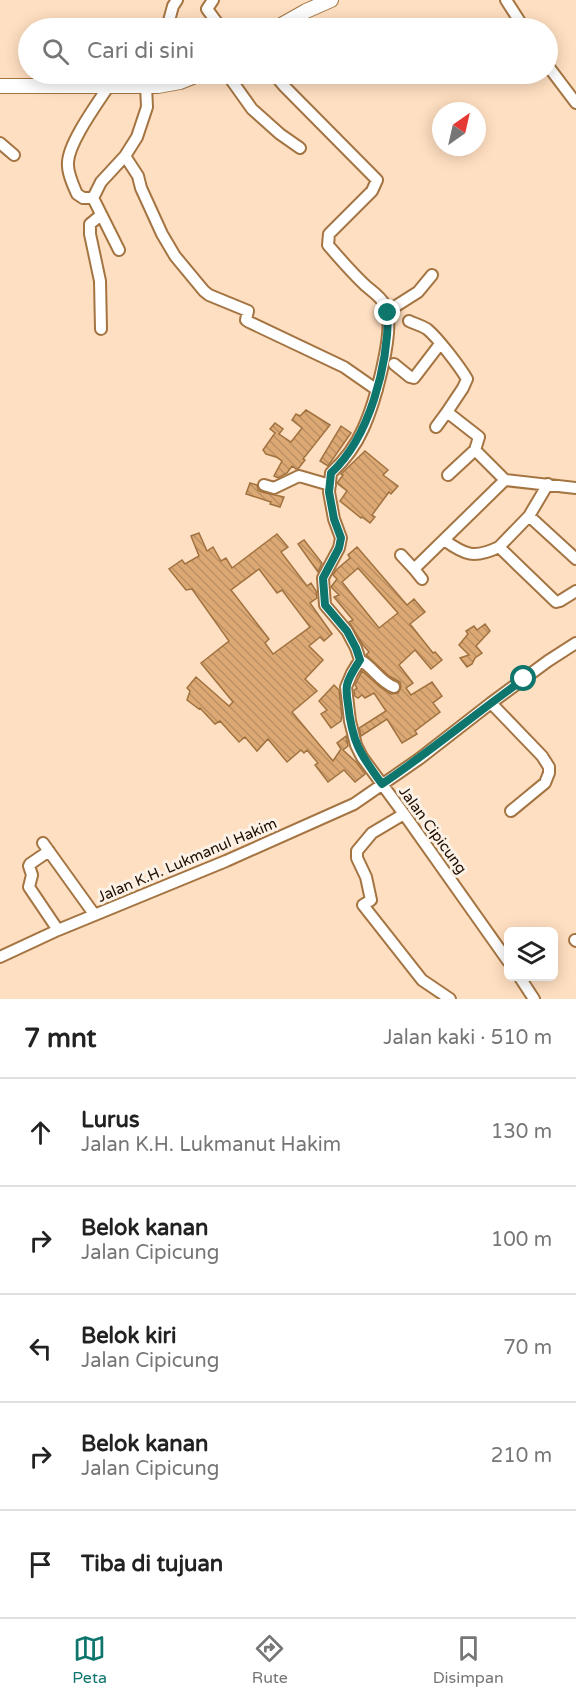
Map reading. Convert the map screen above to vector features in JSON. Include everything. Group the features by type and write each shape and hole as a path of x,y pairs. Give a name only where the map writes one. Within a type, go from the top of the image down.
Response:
{"street":[{"path":"170,18 177,0"},
{"path":"213,0 207,9 213,18"},
{"path":"294,18 332,0"},
{"path":"506,0 518,18"},
{"path":"558,79 576,103"},
{"path":"0,86 108,87 136,84"},
{"path":"93,198 101,182 125,156 137,137 153,84"},
{"path":"234,84 252,109 300,148"},
{"path":"283,84 377,180 372,191 329,234 328,245 366,286 379,296 388,316 388,336 377,390 363,430 342,463 331,473 329,492 334,519 341,538 339,548 323,578 325,605 347,631 360,660 384,682 394,687"},
{"path":"93,198 83,198 77,194 68,163 77,137 108,87"},
{"path":"0,143 14,155"},
{"path":"125,156 138,176 148,206 166,242 204,291 248,311 246,320 249,322 344,367 377,390"},
{"path":"93,198 119,250"},
{"path":"101,215 90,224 100,282 101,329"},
{"path":"388,316 418,292 432,275"},
{"path":"409,321 427,330 452,357 467,379 464,388 436,427"},
{"path":"394,364 414,378 440,344"},
{"path":"447,412 479,437 475,450 448,475"},
{"path":"475,450 505,480 576,489"},
{"path":"264,486 274,488 299,476 330,485"},
{"path":"414,569 505,480"},
{"path":"444,540 460,552 469,555 499,548 529,516 548,484"},
{"path":"529,516 576,559"},
{"path":"499,548 556,602 576,591"},
{"path":"401,555 422,579"},
{"name":"Jalan K.H. Lukmanul Hakim","path":"0,957 94,914 226,861 354,804 419,759 548,661 576,643"},
{"name":"Jalan Cipicung","path":"360,660 346,687 350,721 356,745 362,757 504,955"},
{"path":"491,703 542,756 549,767 545,783 511,811"},
{"path":"405,814 368,837 357,851 357,858 366,877 370,900 363,905 422,980 450,999"},
{"path":"58,930 29,887 32,875 29,866 46,847 94,914"},
{"path":"522,981 534,999"}],"building":[{"path":"306,410 330,425 303,459 305,460 298,469 292,466 287,473 278,478 274,476 282,461 266,454 263,450 275,433 270,429 275,423 283,429 279,434 291,442 302,428 292,420 296,414 300,416"},
{"path":"341,426 351,433 328,466 320,461"},
{"path":"365,451 388,470 383,475 398,486 391,494 389,492 372,515 375,517 370,523 340,501 347,491 337,483 343,475 341,474"},
{"path":"250,483 257,485 258,490 262,492 284,497 280,507 246,494"},
{"path":"199,533 207,551 213,547 221,561 226,558 232,568 277,534 288,547 281,552 307,586 311,583 316,591 317,598 310,603 332,634 324,641 320,637 309,646 323,660 305,679 317,691 292,712 333,761 341,749 337,743 346,736 348,746 343,750 365,774 355,782 344,770 328,782 315,765 318,763 307,750 304,753 301,750 287,762 268,739 257,751 245,737 239,742 220,721 215,724 200,708 187,700 190,691 187,688 196,677 229,706 233,702 201,663 229,641 192,589 186,590 169,569 182,560 185,564 199,556 191,536","holes":["259,569 277,593 282,590 310,627 273,654 265,643 269,639 231,590"]},
{"path":"304,540 322,563 318,572 298,544"},
{"path":"357,547 407,605 414,599 425,612 410,624 433,653 435,652 442,660 431,669 415,650 399,665 413,683 406,688 411,695 432,682 442,696 433,703 440,712 415,731 417,734 402,743 387,719 361,736 359,728 386,711 374,693 365,698 362,695 358,698 355,696 354,690 357,688 355,685 362,671 391,694 398,693 401,687 400,682 389,676 366,655 369,652 349,622 353,620 334,597 339,595 331,587 337,579 333,575 350,558 348,555","holes":["358,568 398,613 379,628 342,582"]},
{"path":"485,624 490,631 476,646 482,653 467,667 460,658 469,655 459,645 468,634 466,631 474,626 477,630"},
{"path":"334,685 339,690 342,717 341,721 331,728 321,714 327,710 319,701"}],"route":[{"path":"388,313 388,336 376,393 363,430 342,463 331,473 329,492 334,519 341,538 339,548 323,578 323,591 325,605 347,631 360,660 346,687 350,721 356,745 382,784 419,759 524,679"}]}
